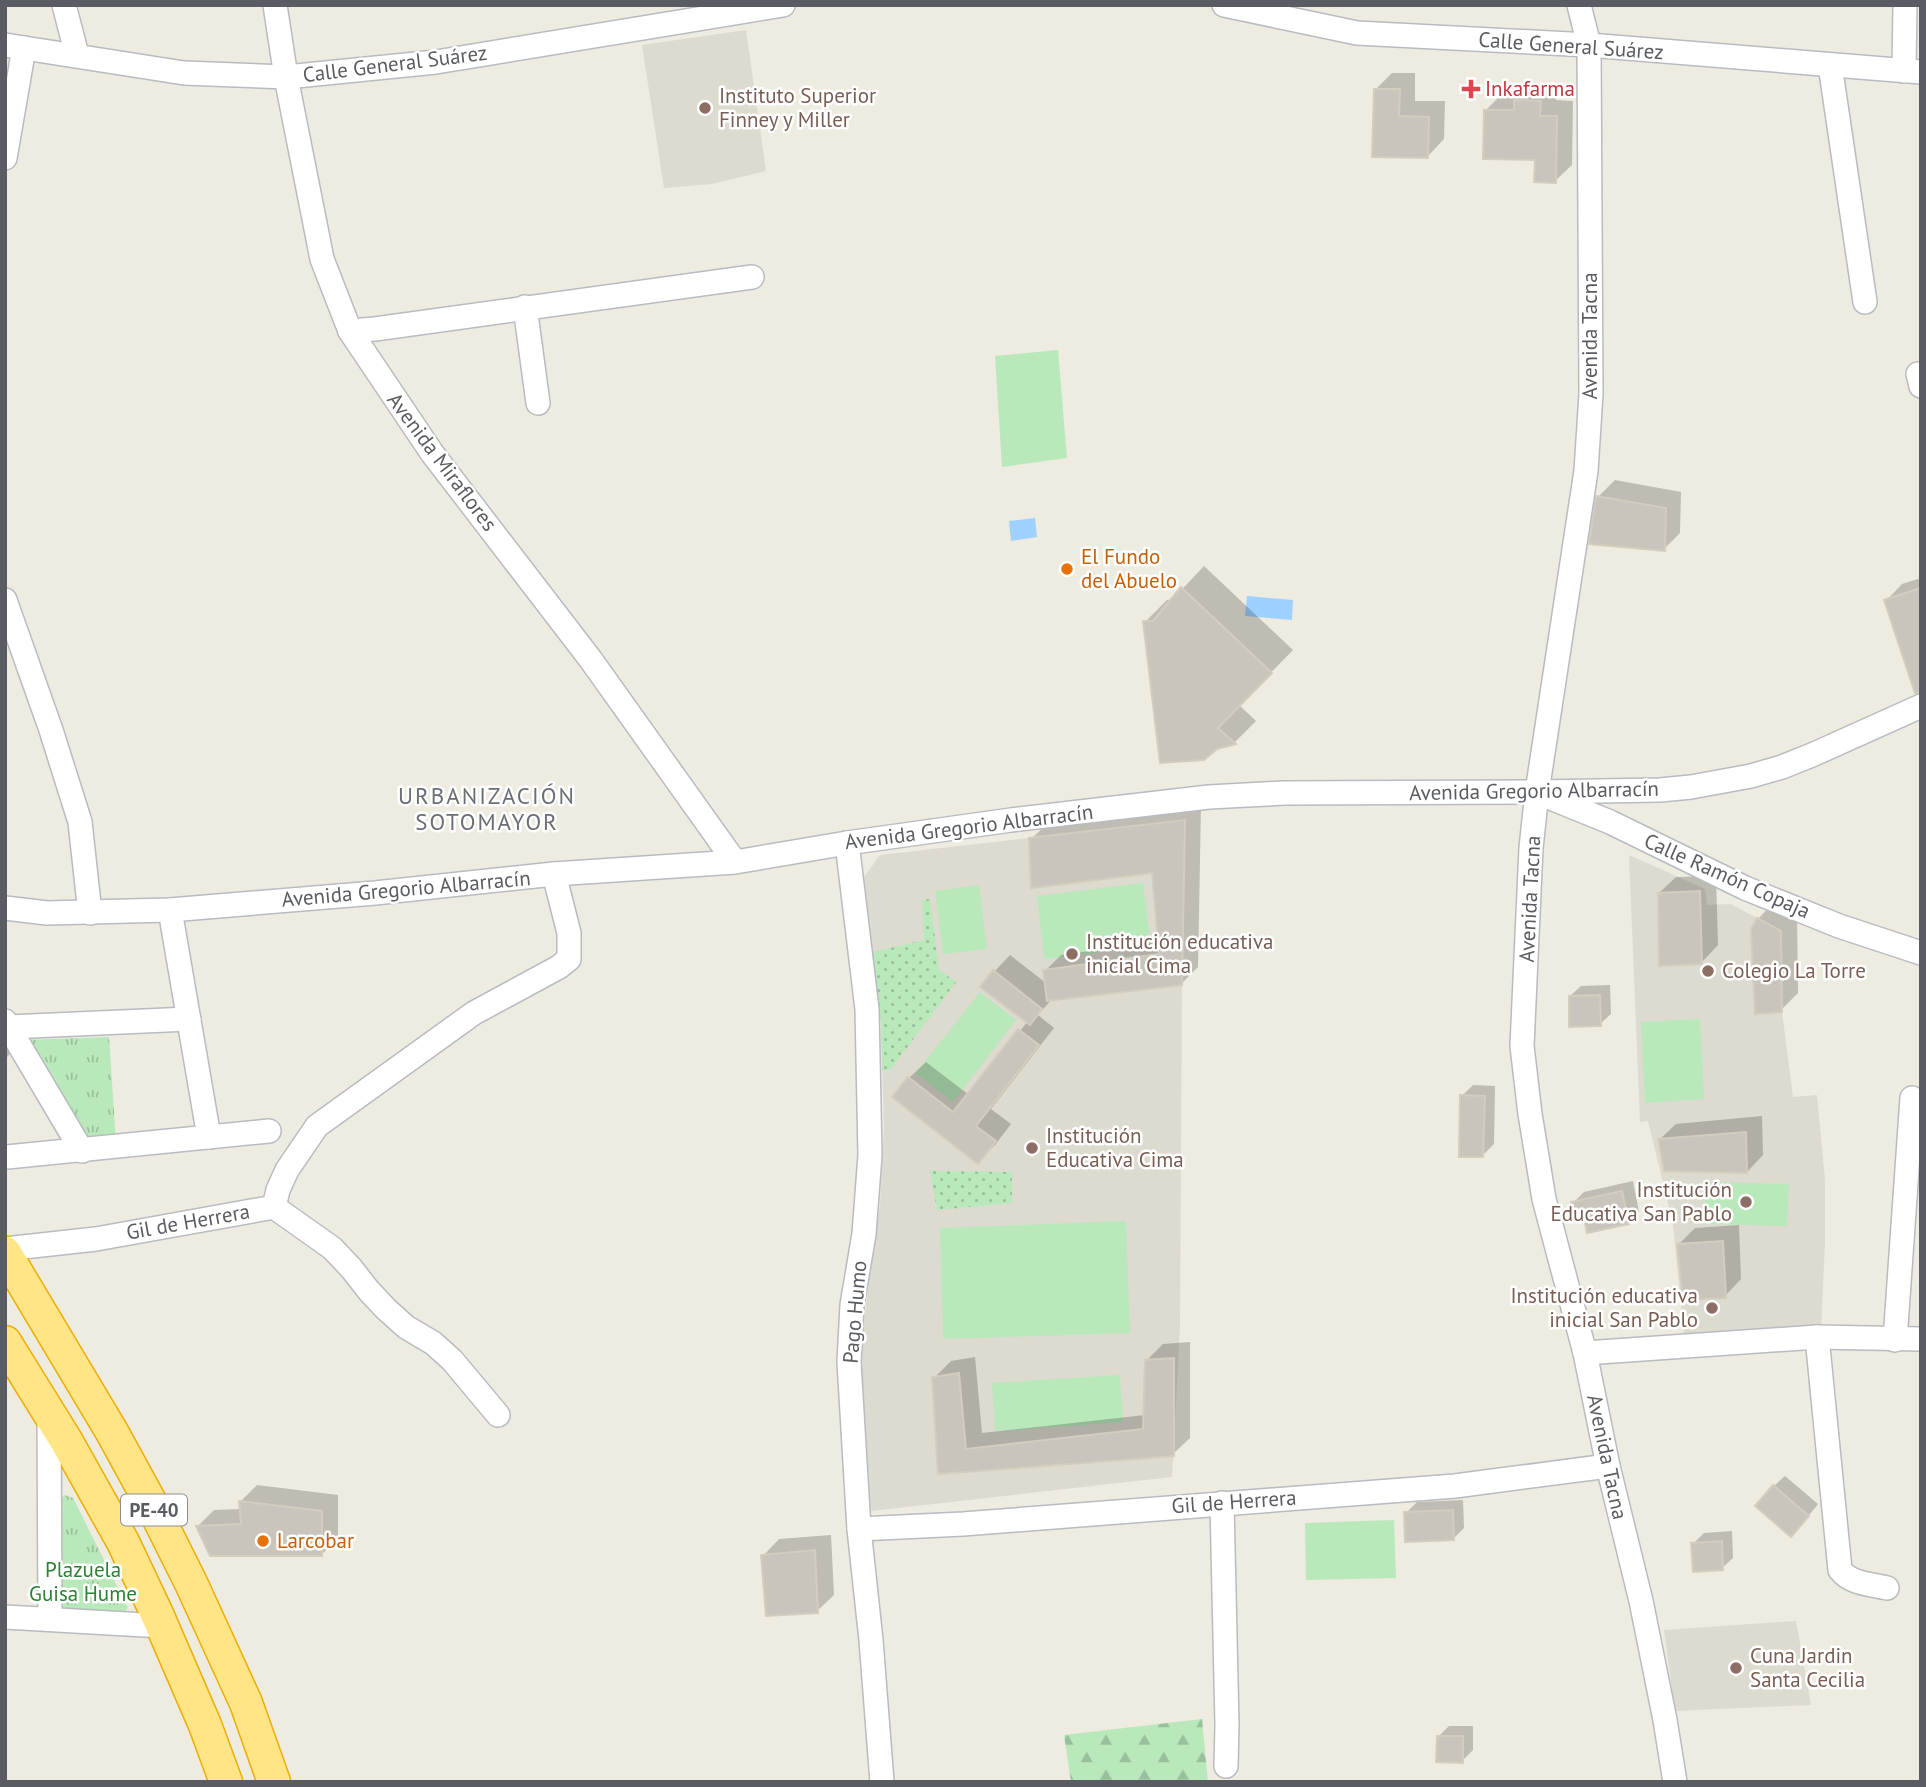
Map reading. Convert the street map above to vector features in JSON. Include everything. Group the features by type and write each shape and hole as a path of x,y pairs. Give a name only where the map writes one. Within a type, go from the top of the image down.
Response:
{"highway":[{"name":"PE-40","path":"5,1251 113,1432 153,1507 246,1703 270,1768"},
{"name":"PE-40","path":"5,1342 49,1411 122,1542 162,1626 224,1776"},
{"path":"224,1776 270,1768"}],"street":[{"path":"64,5 78,55"},
{"name":"Avenida Miraflores","path":"275,5 286,77 322,259 351,331 432,453 591,660 735,862"},
{"name":"Calle General Suárez","path":"14,46 184,73 286,77 436,62 783,5"},
{"name":"Calle General Suárez","path":"1224,5 1357,33 1589,45 1912,71"},
{"name":"Avenida Tacna","path":"1579,5 1589,45 1591,394 1586,471 1537,792 1531,848 1522,1046 1544,1199 1585,1353 1608,1466 1641,1601 1675,1782"},
{"path":"1905,5 1912,71"},
{"path":"5,159 14,46"},
{"path":"1830,65 1865,302"},
{"path":"351,331 752,277"},
{"path":"526,307 538,403"},
{"path":"5,600 80,822 90,913"},
{"name":"Avenida Gregorio Albarracín","path":"5,908 90,913 170,910 554,874 735,862 1011,820 1209,797 1284,793 1537,792 1691,787 1782,767 1921,706"},
{"name":"Calle Ramón Copaja","path":"1537,792 1610,822 1745,888 1839,926 1921,953"},
{"name":"Pago Humo","path":"847,843 867,1009 870,1155 864,1234 852,1305 849,1362 859,1529 871,1640 881,1782"},
{"path":"274,1207 286,1170 317,1126 474,1013 569,959 569,933 554,874"},
{"path":"170,910 209,1137"},
{"path":"82,1151 7,1024 189,1019"},
{"path":"1895,1340 1912,1098"},
{"path":"7,1157 268,1131"},
{"name":"Gil de Herrera","path":"5,1251 96,1239 274,1207 332,1248 386,1309 452,1360 498,1415"},
{"path":"1585,1353 1817,1337 1921,1339"},
{"path":"1817,1337 1840,1570 1845,1577 1853,1581 1887,1588"},
{"path":"49,1411 50,1619"},
{"name":"Gil de Herrera","path":"859,1529 963,1524 1455,1486 1608,1466"},
{"path":"1222,1503 1226,1766"},
{"path":"5,1617 162,1626"}],"shaded area":[{"name":"Instituto Superior Finney y Miller","path":"746,30 766,171 712,184 664,188 642,45"},
{"name":"Institución Educativa Cima","path":"1185,820 1180,1326 1172,1477 871,1511 862,1341 880,1207 884,1128 881,1024 864,877 880,855"},
{"path":"1629,855 1705,889 1707,905 1731,904 1781,931 1782,1012 1793,1097 1817,1095 1825,1180 1821,1328 1684,1337 1673,1224 1648,1121 1640,1122"},
{"name":"Cuna Jardin Santa Cecilia","path":"1796,1621 1811,1705 1675,1711 1664,1630"}],"green space":[{"path":"1058,350 1067,458 1002,467 995,356"},
{"path":"1143,883 1151,946 1044,959 1037,896"},
{"path":"979,885 987,949 943,954 935,891"},
{"path":"930,899 939,970 956,982 891,1069 882,1071 881,1024 873,952 924,940 922,900"},
{"path":"980,992 1016,1020 953,1102 916,1073"},
{"path":"1700,1019 1704,1099 1645,1103 1641,1022"},
{"path":"109,1037 116,1142 85,1145 21,1040"},
{"path":"930,1171 1012,1172 1012,1203 937,1210"},
{"path":"1705,1182 1789,1184 1787,1226 1705,1224"},
{"path":"1126,1221 1130,1333 943,1339 940,1228"},
{"path":"1120,1375 1123,1422 995,1431 992,1383"},
{"name":"Plazuela Guisa Hume","path":"65,1495 73,1498 128,1608 123,1613 62,1611 55,1604 56,1503"},
{"path":"1394,1520 1396,1578 1306,1580 1305,1523"},
{"path":"1202,1719 1208,1782 1071,1782 1064,1735"}],"water":[{"path":"1035,518 1037,537 1011,541 1009,521"},
{"path":"1247,596 1293,600 1292,620 1245,616"}],"building":[{"path":"1374,89 1400,89 1399,116 1429,117 1428,158 1372,157"},
{"path":"1514,100 1541,101 1540,116 1557,116 1556,183 1534,182 1535,160 1483,159 1484,110 1514,110"},
{"path":"1596,496 1666,508 1665,551 1589,544"},
{"path":"1181,587 1272,673 1218,728 1236,744 1217,749 1204,760 1160,763 1143,621 1153,621"},
{"path":"1921,588 1921,692 1915,693 1884,600"},
{"path":"1185,820 1182,985 1047,1001 1043,970 1159,954 1152,873 1031,888 1029,838"},
{"path":"1700,891 1702,964 1659,966 1658,893"},
{"path":"1757,918 1781,931 1782,1012 1755,1014 1751,929"},
{"path":"993,970 1042,1009 1030,1025 980,987"},
{"path":"1600,995 1601,1026 1569,1027 1569,996"},
{"path":"1018,1029 1039,1045 976,1126 996,1141 978,1164 892,1097 908,1077 953,1112"},
{"path":"1460,1095 1485,1096 1483,1157 1459,1157"},
{"path":"1746,1132 1747,1173 1664,1171 1658,1139"},
{"path":"1622,1191 1629,1224 1587,1233 1584,1218 1576,1220 1571,1202"},
{"path":"1723,1241 1726,1298 1683,1300 1677,1244"},
{"path":"1174,1358 1174,1456 938,1474 932,1377 959,1373 966,1449 1143,1429 1145,1360"},
{"path":"1773,1485 1809,1516 1791,1537 1755,1506"},
{"name":"Larcobar","path":"239,1501 322,1511 322,1556 210,1556 196,1526 241,1524"},
{"path":"1453,1510 1454,1540 1405,1542 1404,1512"},
{"path":"1722,1541 1723,1570 1693,1572 1691,1543"},
{"path":"815,1550 818,1613 766,1616 761,1555"},
{"path":"1437,1736 1463,1736 1463,1763 1436,1762"}],"place":[{"name":"Inkafarma","path":"1471,89"},
{"name":"Instituto Superior Finney y Miller","path":"705,108"},
{"name":"El Fundo del Abuelo","path":"1067,569"},
{"name":"Institución educativa inicial Cima","path":"1072,954"},
{"name":"Colegio La Torre","path":"1708,971"},
{"name":"Institución Educativa Cima","path":"1032,1148"},
{"name":"Institución Educativa San Pablo","path":"1746,1202"},
{"name":"Institución educativa inicial San Pablo","path":"1712,1308"},
{"name":"Larcobar","path":"263,1541"},
{"name":"Cuna Jardin Santa Cecilia","path":"1736,1668"}],"district":[{"name":"URBANIZACIÓN SOTOMAYOR","path":"487,809"}]}
